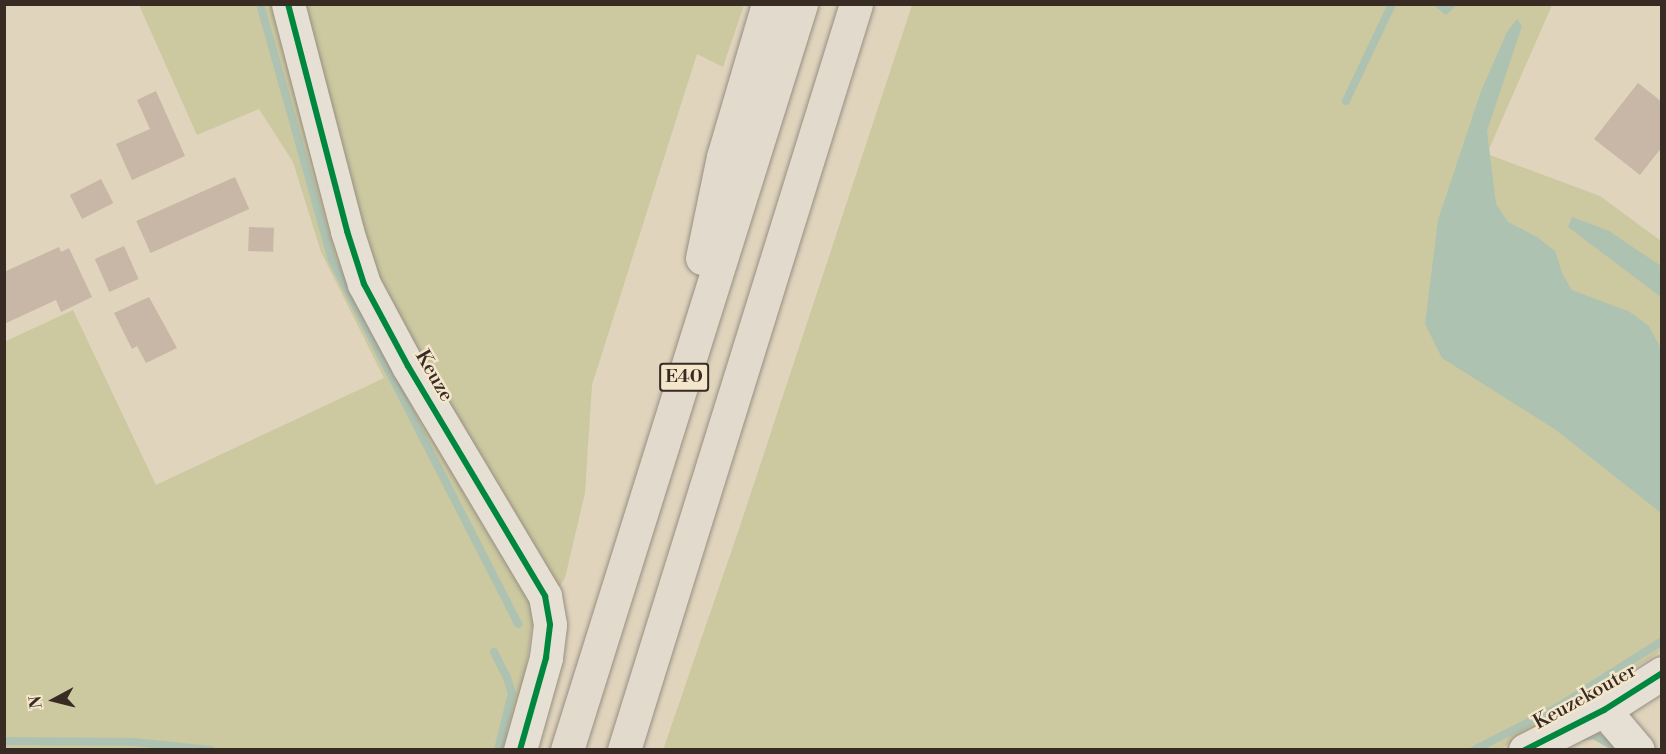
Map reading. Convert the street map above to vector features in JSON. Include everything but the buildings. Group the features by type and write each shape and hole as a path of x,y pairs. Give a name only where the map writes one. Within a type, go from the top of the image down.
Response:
{"highway":[{"path":"656,467 723,157 768,4"},
{"name":"E40","path":"567,750 801,4"},
{"name":"E40","path":"624,750 855,4"}],"street":[{"name":"Keuze","path":"288,4 347,231 364,284 408,366 544,596 550,625 546,658 520,750"},
{"name":"Keuzekouter","path":"1525,750 1604,710 1662,673"},
{"path":"1604,710 1638,750"}],"shaded area":[{"path":"139,5 744,5 723,67 697,54 592,385 585,493 565,578 532,627 519,718 509,749 5,749 4,342 73,310 156,485 384,378 321,252 293,162 259,109 197,135"},
{"path":"912,5 1552,5 1487,154 1600,196 1661,241 1661,651 1538,729 1500,749 663,750 739,529"},
{"path":"1517,19 1522,26 1487,131 1496,204 1508,222 1537,237 1555,251 1563,275 1572,290 1630,312 1649,326 1661,349 1661,513 1556,430 1442,358 1425,324 1438,220 1481,91 1507,32"},
{"path":"1572,217 1609,231 1661,266 1661,297 1568,227"}],"waterway":[{"path":"260,4 332,260 518,624"},
{"path":"1346,101 1392,4"},
{"path":"1439,4 1446,10 1452,4"},
{"path":"1474,750 1558,707 1662,641"},
{"path":"494,652 512,693 498,750"},
{"path":"1581,737 1594,735 1616,748"},
{"path":"4,741 134,742 211,750"}],"cycle path":[{"path":"288,4 347,231 364,284 408,366 545,596 550,625 546,658 520,750"},
{"path":"1525,750 1604,710 1662,673"}]}
